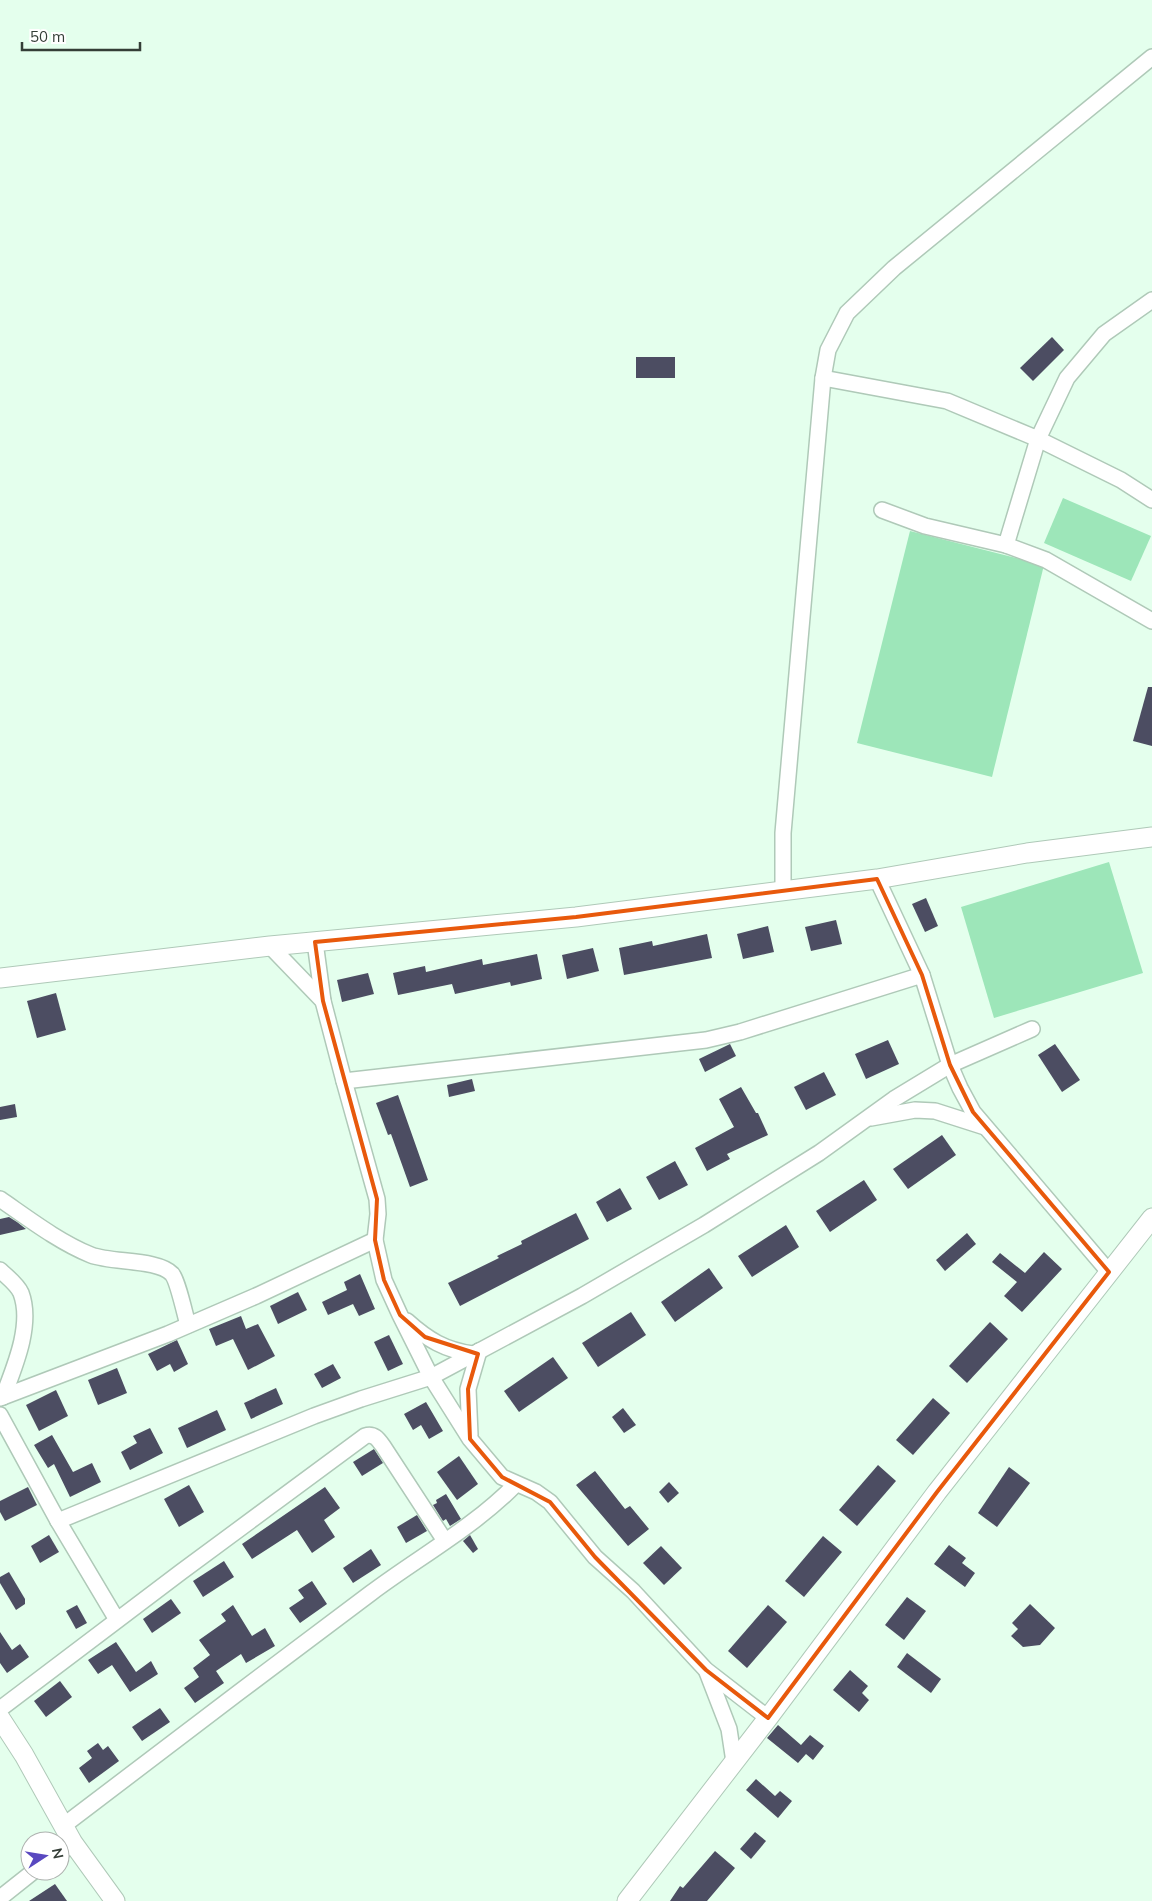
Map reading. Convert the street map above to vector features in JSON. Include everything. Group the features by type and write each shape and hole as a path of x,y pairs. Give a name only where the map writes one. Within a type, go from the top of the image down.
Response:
{"street":[{"path":"783,891 783,833 823,378 828,350 847,313 894,268 1152,57"},
{"path":"1006,545 1038,439 1066,378 1104,334 1152,300"},
{"path":"823,378 947,401 1038,439 1121,480 1152,500"},
{"path":"882,510 925,526 1006,545 1046,560 1152,621"},
{"path":"0,978 270,946 576,918 877,880 1027,853 1152,837"},
{"path":"877,880 922,974 950,1065 973,1112 1109,1272"},
{"path":"315,942 324,1001 344,1081 378,1199 376,1240 384,1280 432,1376 470,1439 502,1477 536,1492 550,1502 595,1557 632,1592 706,1670 768,1718"},
{"path":"270,946 324,1001"},
{"path":"344,1081 714,1038 922,974"},
{"path":"58,1520 314,1416 361,1398 432,1376 582,1296 704,1225 819,1153 894,1100 950,1065 1032,1029"},
{"path":"866,1119 915,1110 936,1111 986,1127"},
{"path":"0,1199 65,1242 92,1255 120,1261 145,1263 165,1269 173,1275 188,1325"},
{"path":"627,1901 768,1718 937,1492 1152,1218"},
{"path":"1,1397 188,1325 256,1296 376,1240"},
{"path":"0,1270 20,1292 24,1311 20,1351 1,1397"},
{"path":"400,1315 425,1337 434,1342 462,1352 476,1352"},
{"path":"470,1439 468,1388 476,1352"},
{"path":"0,1415 58,1520 117,1620"},
{"path":"0,1709 369,1434 375,1436 383,1446 445,1541"},
{"path":"63,1826 360,1601 445,1541 504,1496 516,1484"},
{"path":"706,1670 729,1728 734,1762"},
{"path":"0,1718 24,1755 63,1826 64,1831"},
{"path":"70,1852 115,1901"},
{"path":"1,1895 20,1881"}],"highlighted area":[{"path":"877,879 922,975 950,1065 973,1112 1109,1272 937,1492 768,1718 706,1670 595,1557 550,1502 502,1477 470,1439 468,1389 478,1354 425,1337 400,1315 384,1280 375,1240 377,1199 323,1001 315,942 576,917"}],"green space":[{"path":"1063,498 1151,536 1131,581 1044,543"},
{"path":"910,531 1044,565 992,777 857,743"},
{"path":"1109,862 1143,973 994,1018 961,907"}],"building":[{"path":"1052,337 1064,350 1033,381 1020,368"},
{"path":"636,357 675,357 675,378 636,378"},
{"path":"1148,687 1152,687 1152,746 1133,741"},
{"path":"926,898 938,926 925,932 912,904"},
{"path":"836,920 842,944 811,951 805,927"},
{"path":"768,926 774,952 743,959 737,934"},
{"path":"707,934 712,958 624,975 619,948 652,941 653,946"},
{"path":"593,948 599,971 567,979 562,955"},
{"path":"537,954 542,979 511,986 510,982 455,994 452,984 398,995 393,973 425,966 426,972 482,959 483,965"},
{"path":"368,973 374,994 342,1002 337,980"},
{"path":"56,993 66,1030 37,1038 27,1001"},
{"path":"888,1040 899,1064 866,1079 855,1054"},
{"path":"730,1044 736,1056 705,1072 699,1059"},
{"path":"1055,1044 1080,1080 1062,1092 1038,1055"},
{"path":"824,1072 836,1095 806,1110 794,1087"},
{"path":"472,1079 475,1091 449,1097 447,1085"},
{"path":"741,1087 756,1113 758,1113 768,1135 727,1154 730,1159 707,1171 695,1148 734,1127 719,1099"},
{"path":"398,1095 428,1180 410,1187 391,1134 388,1135 376,1103"},
{"path":"15,1104 17,1117 0,1120 0,1107"},
{"path":"942,1135 956,1155 908,1189 893,1169"},
{"path":"675,1161 688,1185 659,1200 646,1177"},
{"path":"864,1180 877,1200 830,1232 816,1211"},
{"path":"620,1188 632,1209 607,1222 596,1202"},
{"path":"576,1213 589,1239 460,1306 448,1283 499,1258 497,1256 522,1244 521,1241"},
{"path":"9,1217 26,1229 0,1235 0,1219"},
{"path":"786,1225 799,1247 752,1277 738,1256"},
{"path":"967,1233 976,1244 945,1271 936,1260"},
{"path":"1044,1252 1062,1269 1022,1312 1004,1296 1017,1282 992,1262 1000,1253 1025,1273"},
{"path":"709,1268 723,1288 675,1322 661,1302"},
{"path":"360,1274 375,1309 359,1316 353,1304 328,1315 322,1302 347,1290 344,1282"},
{"path":"298,1292 307,1310 278,1324 270,1306"},
{"path":"631,1312 646,1335 598,1367 582,1343"},
{"path":"241,1316 246,1329 258,1324 275,1356 248,1370 233,1339 216,1346 209,1329"},
{"path":"990,1322 1008,1339 967,1383 949,1366"},
{"path":"389,1335 403,1364 388,1371 374,1342"},
{"path":"177,1340 188,1364 174,1372 170,1364 157,1371 148,1354"},
{"path":"553,1357 568,1378 519,1412 504,1391"},
{"path":"333,1364 341,1378 322,1388 314,1374"},
{"path":"117,1368 127,1393 98,1405 88,1380"},
{"path":"276,1388 283,1404 251,1419 244,1403"},
{"path":"56,1390 68,1416 39,1431 26,1405"},
{"path":"933,1398 950,1413 913,1455 896,1440"},
{"path":"426,1402 443,1431 429,1439 421,1425 413,1430 404,1414"},
{"path":"623,1408 636,1425 624,1433 612,1417"},
{"path":"217,1410 226,1430 187,1448 178,1428"},
{"path":"150,1428 163,1453 130,1470 121,1452 137,1443 133,1436"},
{"path":"52,1435 73,1472 92,1463 101,1482 70,1497 54,1464 48,1468 34,1445"},
{"path":"374,1449 383,1463 362,1476 353,1462"},
{"path":"459,1456 478,1484 457,1500 437,1472"},
{"path":"878,1465 896,1481 857,1526 839,1510"},
{"path":"1009,1467 1030,1483 997,1527 978,1513"},
{"path":"595,1471 625,1509 630,1506 649,1529 628,1546 576,1485"},
{"path":"669,1482 679,1493 668,1503 659,1492"},
{"path":"189,1485 204,1512 179,1527 164,1499"},
{"path":"28,1487 37,1505 5,1521 0,1512 0,1501"},
{"path":"325,1487 340,1508 324,1520 335,1537 312,1553 297,1530 252,1559 242,1544"},
{"path":"446,1494 461,1519 450,1526 446,1519 443,1521 433,1505 437,1503 436,1500"},
{"path":"417,1515 427,1531 406,1543 397,1527"},
{"path":"49,1535 59,1552 40,1563 31,1546"},
{"path":"470,1535 478,1549 473,1553 463,1541"},
{"path":"823,1536 842,1552 804,1597 785,1581"},
{"path":"949,1545 966,1558 962,1563 975,1573 965,1587 934,1564"},
{"path":"661,1546 682,1568 664,1585 643,1563"},
{"path":"371,1549 381,1565 353,1583 343,1568"},
{"path":"224,1561 234,1577 203,1597 193,1581"},
{"path":"9,1572 25,1599 25,1604 16,1610 0,1583 0,1577"},
{"path":"312,1581 327,1604 300,1623 289,1608 304,1598 298,1590"},
{"path":"907,1597 926,1611 904,1640 885,1625"},
{"path":"171,1599 181,1613 152,1633 143,1619"},
{"path":"1030,1604 1055,1628 1040,1645 1023,1647 1011,1636 1018,1629 1012,1623"},
{"path":"77,1605 87,1623 76,1629 66,1611"},
{"path":"233,1605 252,1636 265,1628 275,1646 246,1663 241,1654 216,1671 224,1683 195,1703 184,1688 199,1677 193,1668 210,1655 199,1640 226,1621 221,1614"},
{"path":"768,1605 787,1622 747,1668 728,1651"},
{"path":"0,1632 12,1650 20,1644 29,1657 7,1673 0,1663"},
{"path":"116,1642 136,1672 151,1661 158,1674 130,1692 112,1665 98,1674 88,1660"},
{"path":"907,1653 941,1679 931,1693 897,1667"},
{"path":"850,1670 868,1686 862,1693 869,1700 859,1712 833,1690"},
{"path":"60,1681 72,1697 46,1717 34,1701"},
{"path":"160,1708 170,1722 142,1741 132,1727"},
{"path":"778,1725 801,1745 810,1735 824,1746 813,1760 806,1754 798,1763 767,1738"},
{"path":"98,1743 103,1750 108,1746 119,1761 89,1783 79,1768 92,1758 87,1751"},
{"path":"756,1779 775,1796 780,1791 792,1801 778,1818 746,1790"},
{"path":"755,1832 766,1841 751,1859 740,1849"},
{"path":"715,1851 735,1868 707,1901 670,1901 680,1886 683,1888"},
{"path":"55,1884 67,1901 29,1901"}]}
